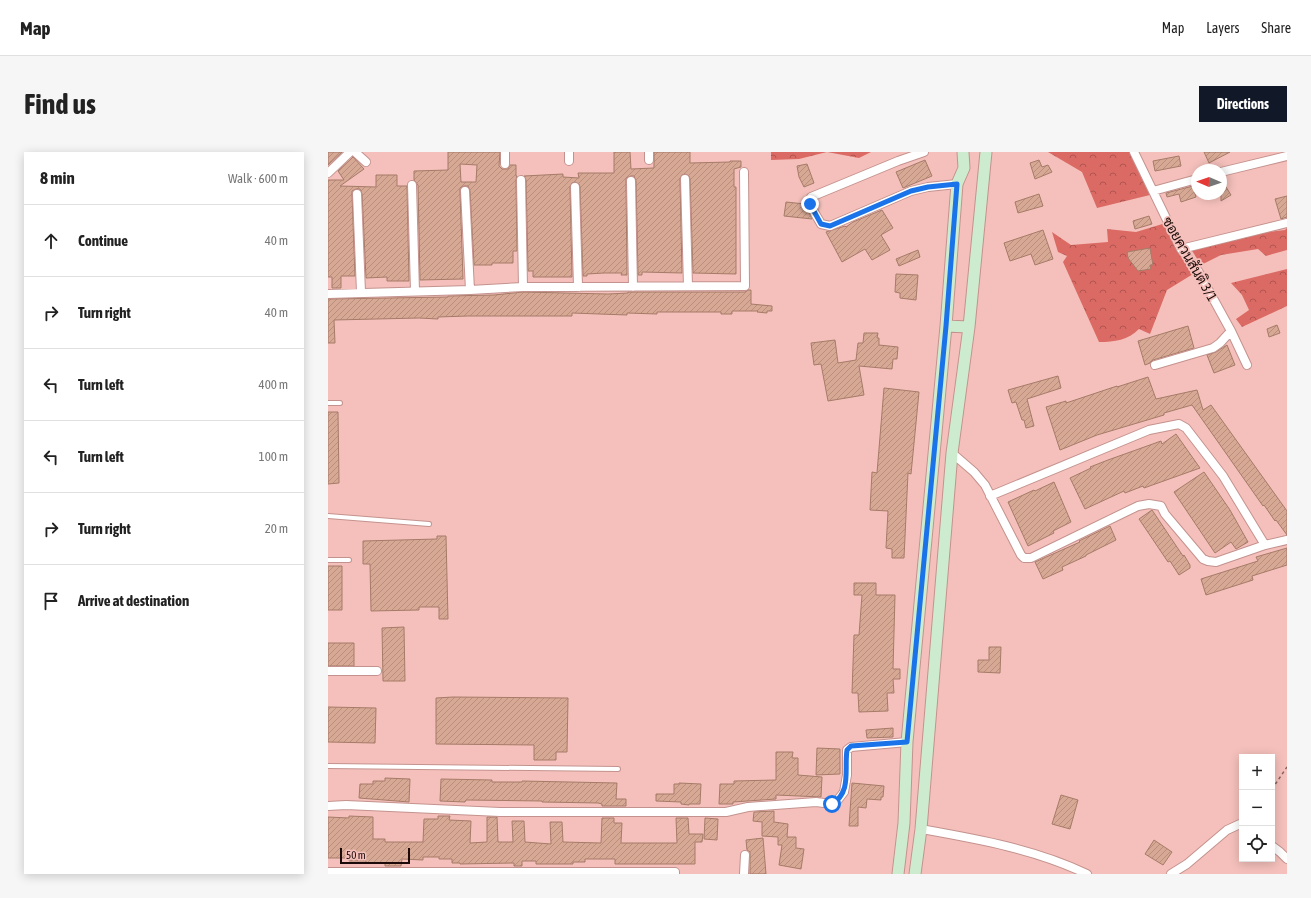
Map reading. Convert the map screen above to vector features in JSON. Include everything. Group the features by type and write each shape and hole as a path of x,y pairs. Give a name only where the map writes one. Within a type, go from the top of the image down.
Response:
{"main road":[{"path":"898,874 904,823 907,742 946,326 957,184 964,168 963,152"},
{"path":"915,874 921,829 952,453 969,327 986,152"},
{"path":"946,326 969,327"}],"street":[{"path":"328,173 350,152"},
{"path":"355,152 366,162"},
{"path":"505,152 505,164"},
{"path":"569,152 569,161"},
{"path":"924,152 898,161 811,197 810,204 821,224 830,226 911,191 928,187 957,184"},
{"name":"ซอยควนสันติ 3/1","path":"1134,152 1181,248 1198,272 1231,331 1247,365"},
{"path":"1227,171 1287,156"},
{"path":"328,294 523,287 745,286 744,172"},
{"path":"685,179 688,286"},
{"path":"521,180 523,287"},
{"path":"1153,191 1191,180"},
{"path":"631,181 633,287"},
{"path":"412,185 415,291"},
{"path":"575,187 579,287"},
{"path":"465,191 470,290"},
{"path":"357,194 361,292"},
{"path":"1181,248 1287,223"},
{"path":"1155,364 1213,348 1231,331"},
{"path":"990,496 1149,430 1179,424 1186,428 1222,476 1265,545"},
{"path":"952,453 974,472 985,485 1021,555 1024,558 1032,558 1138,506 1149,504 1161,506 1165,514 1203,559 1208,561 1216,562 1265,545 1287,540"},
{"path":"328,671 377,671"},
{"path":"328,806 346,805 500,812 726,812 748,807 816,802 832,804 837,801 844,792 847,775 847,750 851,746 907,742"},
{"path":"1171,874 1187,864 1227,830 1239,824"},
{"path":"921,829 971,838 1027,852 1072,867 1087,874"},
{"path":"1280,852 1287,846"},
{"path":"1275,848 1287,859"},
{"path":"744,874 746,855"},
{"path":"328,872 675,872 675,874"}],"lane":[{"path":"328,403 340,403"},
{"path":"328,516 429,524"},
{"path":"328,560 349,560"},
{"path":"328,766 618,769"}],"path":[{"path":"1275,785 1287,767"}],"green space":[{"path":"771,152 827,152 799,159 771,160"},
{"path":"827,152 871,152 859,158"},
{"path":"1048,152 1134,152 1154,194 1097,208 1082,172"},
{"path":"1169,222 1198,271 1167,290 1150,334 1139,329 1135,333 1121,340 1099,342 1063,262 1067,256 1058,252 1052,232 1071,245 1108,242 1107,229 1136,232"},
{"path":"1287,228 1287,250 1266,256 1258,249 1221,255 1201,265 1189,246 1244,235 1285,230"},
{"path":"1287,269 1287,306 1242,327 1236,319 1249,310 1242,295 1231,283"}],"building":[{"path":"328,152 342,152 328,165"},
{"path":"448,152 500,152 499,166 502,169 508,169 510,165 516,165 517,251 513,251 513,263 474,265 470,191 468,186 464,186 460,188 463,279 420,280 418,185 414,180 414,171 448,170","holes":["460,164 477,165 476,182 461,182"]},
{"path":"614,152 630,152 631,169 654,168 654,152 690,152 690,163 741,161 741,167 734,169 734,187 736,187 736,274 693,273 690,179 689,176 685,174 682,175 680,179 682,273 642,272 642,275 638,275 636,181 634,176 631,176 626,178 627,275 621,275 622,273 604,273 587,274 587,276 583,276 580,187 579,184 575,182 572,183 570,187 572,277 533,277 533,271 528,271 526,180 524,176 563,174 563,177 579,178 578,173 614,173"},
{"path":"1204,152 1230,152 1209,163"},
{"path":"1179,156 1181,166 1155,171 1153,161"},
{"path":"353,157 364,169 340,186 376,187 376,175 397,175 397,186 407,186 409,281 387,281 387,277 366,278 362,194 360,189 356,189 352,191 355,276 341,276 341,288 332,288 332,277 328,277 328,180 344,180 338,171"},
{"path":"925,160 932,176 903,188 896,172"},
{"path":"1039,160 1042,167 1048,165 1052,172 1035,179 1030,163"},
{"path":"807,164 814,183 804,187 799,177 797,166"},
{"path":"1191,187 1191,199 1181,202 1179,194 1167,197 1166,193"},
{"path":"1227,189 1231,195 1227,197"},
{"path":"1039,194 1043,206 1018,213 1015,202"},
{"path":"1287,196 1287,217 1281,219 1275,199"},
{"path":"786,202 805,204 812,219 784,216"},
{"path":"882,210 893,228 881,235 890,250 872,260 865,249 842,262 826,232 845,226 846,227 853,222"},
{"path":"1149,216 1152,224 1135,229 1133,221"},
{"path":"1043,230 1053,259 1035,265 1031,254 1010,261 1004,243"},
{"path":"1150,248 1153,265 1150,265 1151,269 1138,271 1128,258 1127,252"},
{"path":"918,250 920,257 899,266 896,259"},
{"path":"896,274 918,275 916,300 900,298 900,293 895,292"},
{"path":"751,290 751,304 772,306 772,311 767,311 767,313 757,312 758,311 732,311 732,314 721,314 721,312 657,312 657,314 627,313 627,315 572,313 572,316 468,316 438,317 438,319 334,320 335,343 328,343 328,299 448,297 523,292 608,294 628,292 745,292"},
{"path":"1277,325 1280,333 1269,337 1267,329"},
{"path":"1188,326 1194,348 1153,360 1145,365 1138,341"},
{"path":"864,333 878,333 877,338 879,338 879,345 898,347 897,359 893,359 892,369 859,366 864,395 828,401 821,364 814,365 811,343 835,340 838,363 856,360 858,343 863,343"},
{"path":"1227,345 1235,365 1214,373 1207,355 1216,352"},
{"path":"1058,376 1061,388 1027,399 1034,426 1026,428 1016,402 1012,403 1008,390"},
{"path":"1148,377 1156,399 1197,390 1203,410 1211,405 1287,511 1287,535 1264,505 1263,506 1192,405 1097,435 1060,450 1046,407 1066,401 1066,403"},
{"path":"884,388 919,392 911,474 908,473 904,558 892,558 892,549 886,548 888,511 870,510 872,472 877,473"},
{"path":"328,412 338,412 339,483 328,484"},
{"path":"1176,434 1200,468 1144,488 1143,486 1125,493 1124,491 1085,509 1070,478 1091,468 1090,467 1108,460 1161,441 1162,444"},
{"path":"1204,472 1230,510 1248,542 1236,549 1231,542 1215,553 1174,492"},
{"path":"1054,482 1071,522 1053,531 1054,533 1028,546 1008,502"},
{"path":"1152,510 1190,565 1190,568 1179,575 1170,561 1168,562 1139,519"},
{"path":"1110,526 1116,540 1062,567 1063,570 1043,579 1035,562 1080,542 1079,541"},
{"path":"437,536 446,536 448,619 439,619 439,607 419,607 419,610 371,611 370,564 363,564 363,541 437,539"},
{"path":"1287,548 1287,565 1252,576 1253,580 1206,595 1201,579 1258,561 1256,557"},
{"path":"328,566 342,566 342,610 328,610"},
{"path":"854,583 876,583 876,595 895,595 893,669 900,669 900,679 893,679 894,693 887,693 888,711 859,712 858,693 852,693 854,635 859,635 862,595 854,595"},
{"path":"404,627 405,681 383,681 382,628"},
{"path":"328,643 354,643 354,666 328,666"},
{"path":"989,647 1001,647 1000,673 978,672 978,660 989,660"},
{"path":"436,698 568,698 567,752 556,752 556,760 534,760 534,745 436,744"},
{"path":"328,707 376,708 375,743 328,742"},
{"path":"893,728 893,737 867,738 866,730"},
{"path":"817,748 840,749 840,774 816,775"},
{"path":"776,752 793,752 792,758 798,758 798,775 822,777 821,797 776,795 776,799 733,802 733,804 719,804 720,784 734,784 734,781 776,780"},
{"path":"385,778 410,779 409,802 359,798 360,784 373,784 373,781 385,781"},
{"path":"441,779 492,780 492,782 522,781 617,783 616,799 626,799 626,806 602,806 602,804 598,803 542,801 440,801"},
{"path":"852,783 884,786 883,797 881,797 881,800 867,799 866,808 858,807 858,826 849,826"},
{"path":"674,784 701,784 700,804 689,805 681,804 681,802 656,801 656,794 674,794"},
{"path":"1061,795 1078,800 1070,829 1052,824"},
{"path":"774,811 774,822 788,824 787,837 796,837 796,848 804,849 801,869 779,865 782,845 778,845 778,837 762,836 762,822 753,821 754,812"},
{"path":"349,816 373,817 373,839 385,839 385,842 423,842 424,819 438,819 438,816 450,816 449,820 471,821 470,843 487,842 487,817 497,817 498,842 513,842 512,821 524,821 525,842 551,844 550,822 562,822 563,842 601,843 602,818 614,818 614,823 622,823 621,843 677,843 676,818 688,818 689,834 703,834 702,842 695,842 695,864 615,864 615,859 585,859 585,862 573,862 573,864 536,864 536,861 522,861 522,866 514,866 514,863 460,864 452,863 452,859 423,857 423,860 402,859 401,866 385,866 385,863 349,861 349,858 328,858 328,817 349,818"},
{"path":"705,818 718,819 717,840 704,839"},
{"path":"763,838 766,874 750,874 750,852 747,850 746,840"},
{"path":"1154,840 1172,852 1163,865 1145,854"}],"route":[{"path":"810,204 821,224 830,226 911,191 928,187 957,184 946,326 907,742 851,746 847,750 846,754 847,775 844,792 837,801 832,804"}]}
